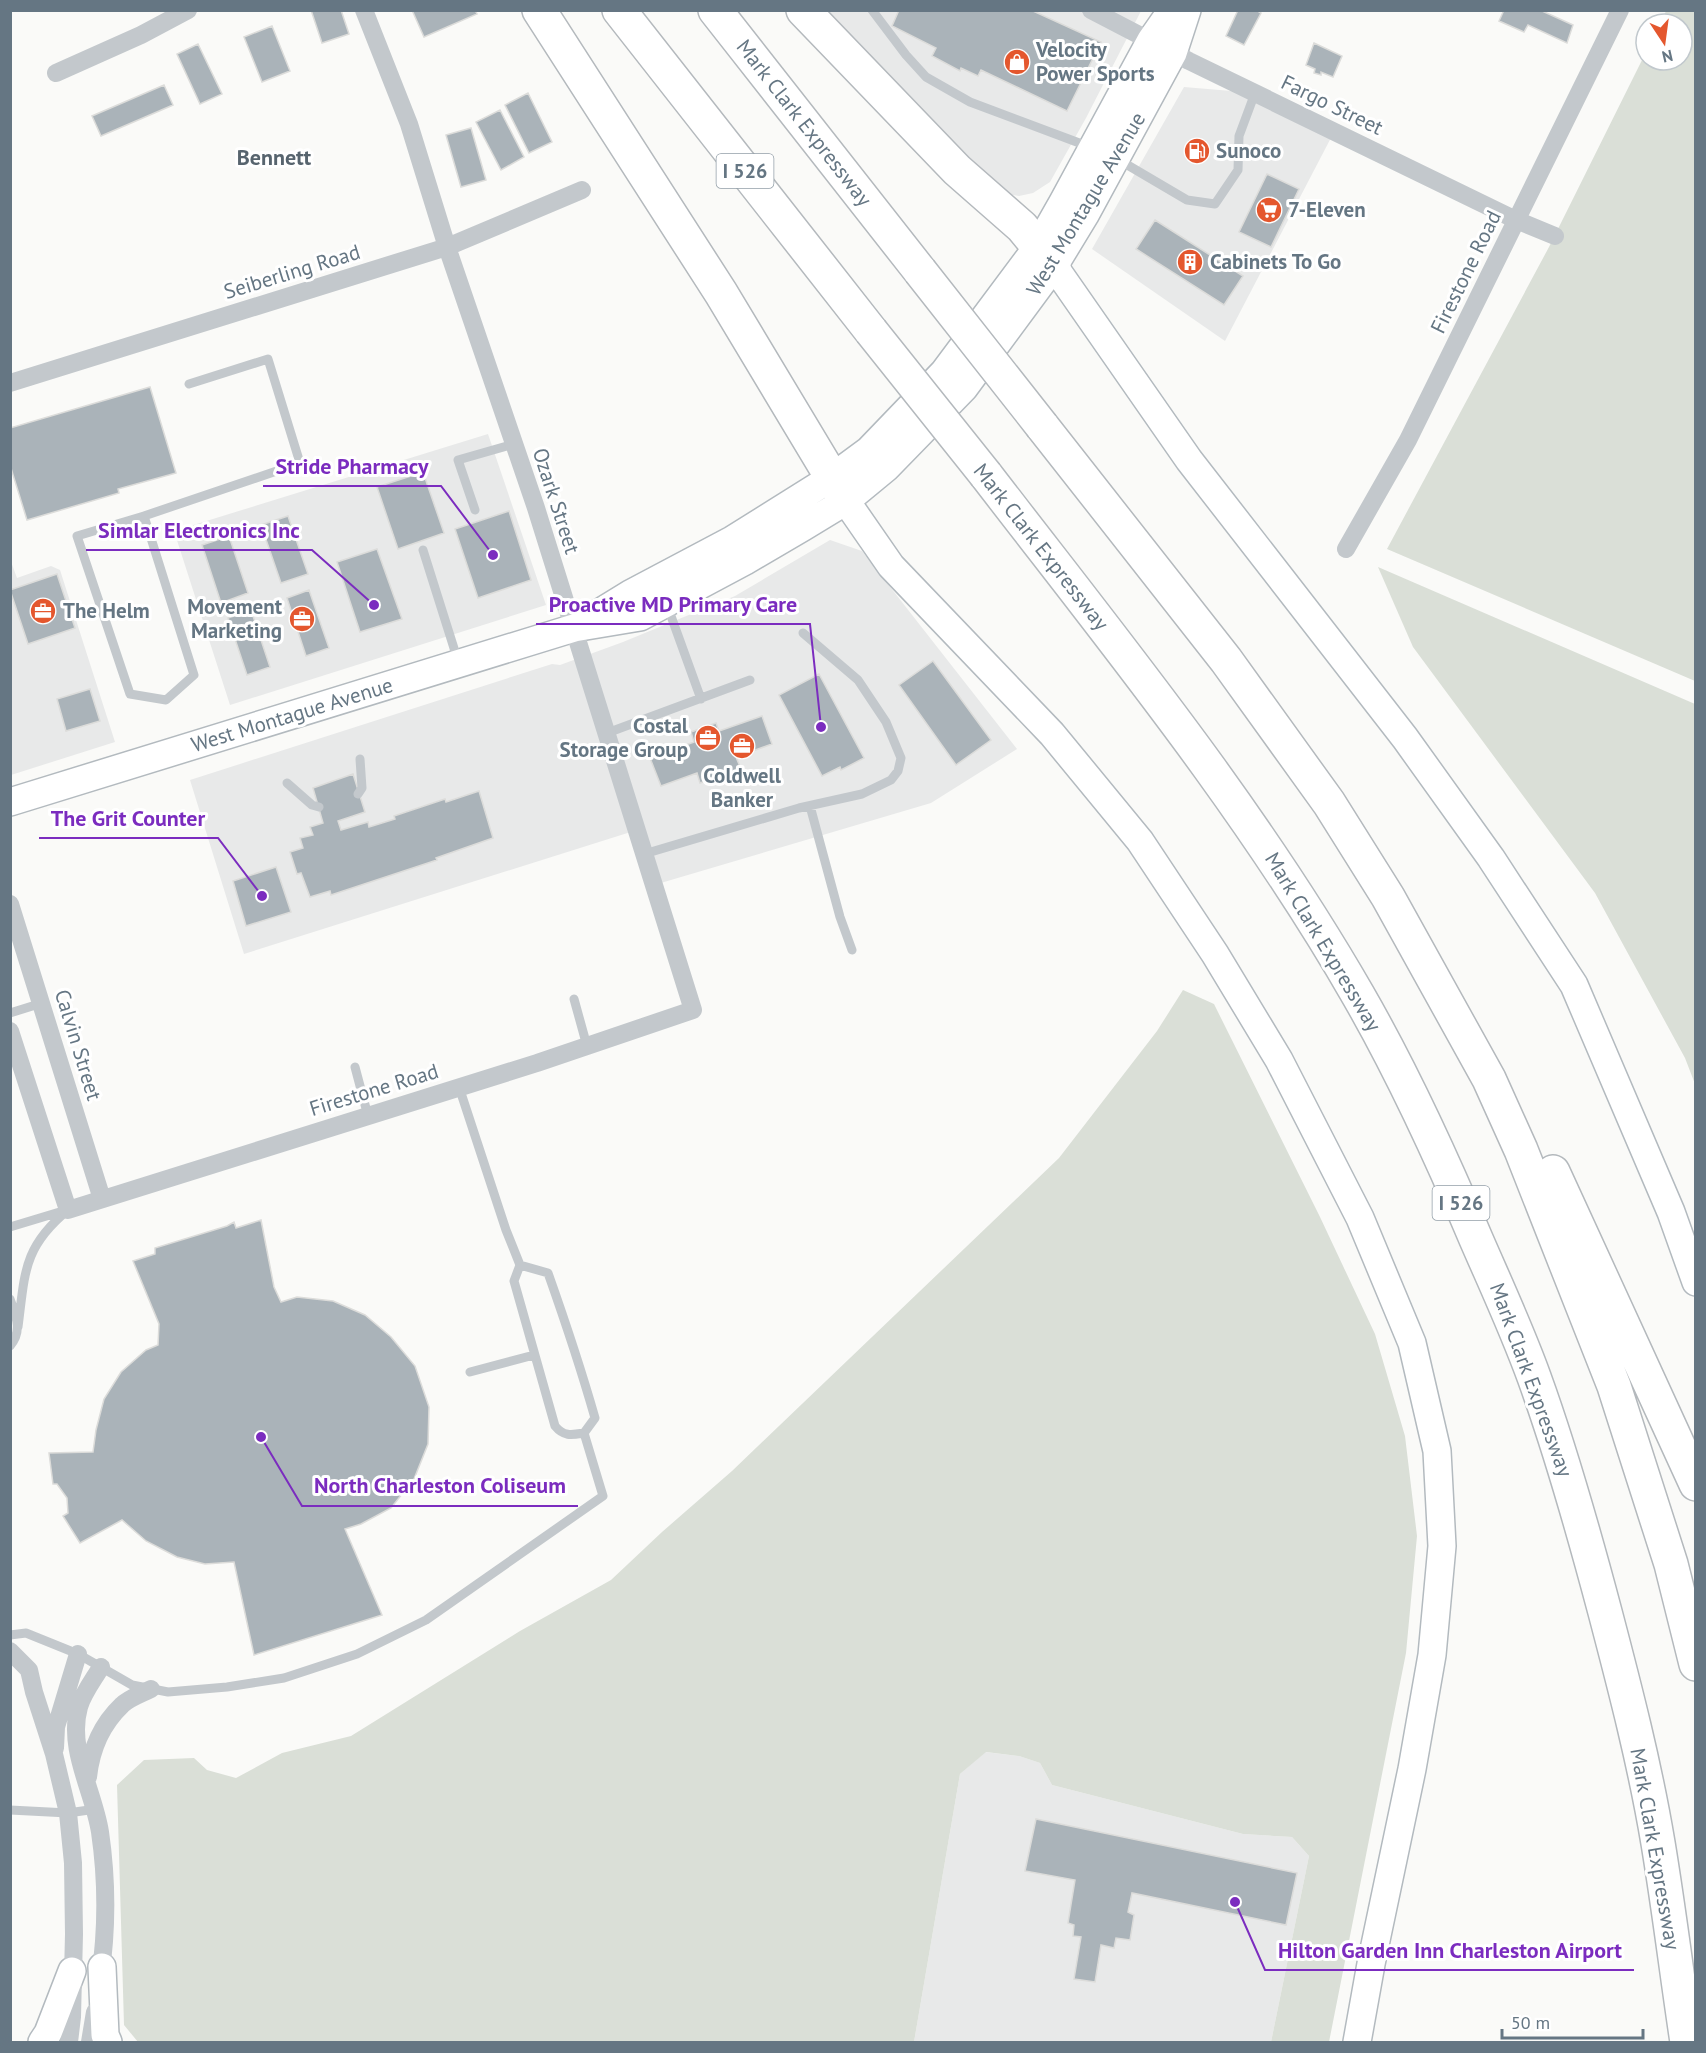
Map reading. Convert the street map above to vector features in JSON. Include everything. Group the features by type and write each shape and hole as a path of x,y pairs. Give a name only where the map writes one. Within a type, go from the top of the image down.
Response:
{"highway":[{"path":"538,10 721,293 838,490"},
{"name":"Mark Clark Expressway","path":"620,10 986,474 1203,757 1323,936 1394,1060 1506,1305 1535,1379 1588,1551 1642,1761 1658,1842 1687,2043"},
{"name":"Mark Clark Expressway","path":"715,10 1226,660 1329,803 1388,897 1489,1079 1521,1150 1614,1386 1671,1564 1695,1664"},
{"path":"803,10 957,170 1022,227 1046,256"},
{"path":"1370,870 1429,939 1491,1045 1540,1145 1695,1484"}],"main road":[{"name":"West Montague Avenue","path":"1162,47 1172,10"},
{"name":"West Montague Avenue","path":"10,802 574,628 640,617 745,561 838,490 869,450 945,372 1046,256 1162,47 1187,10"},
{"path":"1046,256 1189,460 1405,738 1491,858 1574,985 1671,1212 1695,1282"},
{"name":"West Montague Avenue","path":"574,628 630,594 732,540 838,490"},
{"path":"838,490 891,566 1052,734 1140,841 1215,954 1279,1060 1360,1218 1412,1343 1437,1451 1442,1546 1432,1655 1412,1769 1371,1964 1357,2043"},
{"path":"102,1967 105,2036 108,2043"},
{"path":"42,2043 72,1971"}],"street":[{"path":"56,73 141,35 188,10"},
{"name":"Ozark Street","path":"364,10 409,124 447,247 574,628 693,1010"},
{"name":"Fargo Street","path":"1091,10 1255,93 1516,220 1555,236"},
{"name":"Firestone Road","path":"1346,549 1408,440 1620,10"},
{"name":"Seiberling Road","path":"10,383 447,247 582,190"},
{"name":"Calvin Street","path":"10,904 102,1199"},
{"name":"Firestone Road","path":"68,1210 459,1087 693,1010"},
{"path":"10,1031 68,1210"},
{"path":"10,1651 29,1670 54,1754 68,1813 73,1863 74,1934 72,2017 69,2043"},
{"path":"54,1754 56,1727 78,1654"},
{"path":"90,2043 102,1967 105,1923 104,1878 96,1809 79,1756 76,1733 79,1707 101,1667"},
{"path":"87,1782 90,1755 101,1730 123,1704 151,1689"}],"lane":[{"path":"872,10 926,77 970,102 1104,153 1187,200 1215,204 1238,170 1239,136 1255,93"},
{"path":"144,516 194,675 166,700 130,694 77,536 144,516 300,463 268,359 189,384"},
{"path":"475,510 458,460 514,444"},
{"path":"423,550 459,663"},
{"path":"667,603 701,699"},
{"path":"644,854 810,806 862,794 891,780 898,771 901,758 886,722 858,680 803,633"},
{"path":"607,733 750,680"},
{"path":"358,794 362,788 360,759"},
{"path":"288,783 312,805 318,807"},
{"path":"810,806 840,917 852,950"},
{"path":"574,999 587,1046"},
{"path":"10,1013 42,1003"},
{"path":"355,1067 368,1116"},
{"path":"459,1087 520,1265 514,1281 555,1426 567,1436 584,1433 595,1418 581,1368 548,1273 520,1265"},
{"path":"10,1227 68,1210"},
{"path":"10,1347 17,1337 26,1267 35,1245 56,1220 68,1210"},
{"path":"10,1299 18,1326"},
{"path":"470,1372 534,1355"},
{"path":"10,1635 26,1633 78,1654 132,1685 168,1692 227,1688 285,1678 357,1654 426,1620 603,1496 584,1433"},
{"path":"10,1810 68,1813 96,1809"}],"shaded area":[{"path":"822,11 1141,11 1050,182 1033,193 1019,196 1006,194 996,189"},
{"path":"1695,11 1695,681 1387,549 1549,247 1636,72 1694,72 1694,12 1666,12"},
{"path":"1184,87 1255,93 1334,132 1225,341 1092,249"},
{"path":"488,434 546,605 230,705 174,531"},
{"path":"830,540 862,551 1017,749 931,803 654,885 637,830 244,954 190,780 552,664 560,665 623,642 735,596"},
{"path":"10,559 17,578 51,566 60,570 115,742 11,775"},
{"path":"1378,567 1695,704 1695,1084 1685,1058 1595,893 1413,647"},
{"path":"1183,990 1214,1004 1320,1217 1375,1334 1405,1436 1417,1536 1406,1653 1329,2042 1271,2042 1309,1856 1292,1837 1243,1834 1052,1785 1040,1763 1019,1756 986,1752 960,1774 914,2042 138,2042 124,2025 117,1785 144,1760 194,1758 207,1770 236,1778 282,1753 351,1736 520,1631 611,1580 732,1471 1059,1158 1157,1031"},
{"path":"985,1752 1019,1756 1040,1763 1052,1785 1243,1834 1292,1837 1309,1856 1271,2042 914,2042 960,1774"}],"building":[{"path":"311,10 341,10 349,34 322,43"},
{"path":"412,10 475,10 477,14 424,37"},
{"name":"Velocity Power Sports","path":"899,10 1031,10 1101,42 1067,111 981,70 978,76 961,68 960,71 932,56 936,48 892,26"},
{"path":"1238,10 1256,10 1261,13 1244,45 1226,36"},
{"path":"1504,10 1540,10 1573,25 1567,43 1528,25 1524,32 1499,21"},
{"path":"272,26 290,71 262,82 244,37"},
{"path":"1314,43 1342,56 1333,77 1321,72 1321,75 1314,73 1315,69 1306,65"},
{"path":"198,44 222,94 200,104 177,54"},
{"path":"164,85 173,105 101,136 92,116"},
{"path":"528,93 552,142 529,153 505,105"},
{"path":"500,110 524,157 501,170 476,122"},
{"path":"471,128 486,180 461,187 446,135"},
{"name":"7-Eleven","path":"1267,174 1299,189 1271,247 1239,232"},
{"name":"Cabinets To Go","path":"1155,220 1243,276 1224,305 1136,249"},
{"path":"150,387 176,473 118,489 119,493 27,520 10,465 10,428"},
{"path":"423,472 444,533 398,549 377,487"},
{"path":"509,511 531,580 478,598 455,529"},
{"path":"288,516 308,574 281,583 261,525"},
{"path":"229,536 248,593 221,603 202,545"},
{"path":"377,549 402,619 360,632 337,562"},
{"name":"The Helm","path":"57,574 75,628 28,644 10,590"},
{"path":"309,590 329,648 306,656 287,598"},
{"path":"251,610 270,667 247,675 228,618"},
{"path":"933,661 991,740 956,765 899,685"},
{"path":"819,674 864,758 841,770 840,767 822,776 779,695"},
{"path":"90,689 100,721 66,731 57,699"},
{"path":"762,716 772,744 736,757 741,769 700,783 697,773 661,786 650,758 694,742 691,732 716,723 719,731"},
{"path":"353,774 365,812 338,821 341,830 368,822 369,827 445,799 446,802 479,791 493,838 436,858 437,860 331,895 330,891 310,897 301,873 297,874 290,852 303,848 300,838 313,835 310,827 323,823 313,788"},
{"path":"276,867 291,912 246,926 233,881"},
{"path":"261,1220 274,1287 281,1302 297,1297 333,1301 365,1315 391,1337 415,1366 429,1407 428,1444 414,1479 391,1508 361,1524 345,1529 382,1615 254,1655 234,1562 205,1564 177,1557 146,1541 122,1520 80,1543 63,1516 68,1513 67,1498 57,1484 53,1484 49,1453 93,1452 104,1399 121,1372 146,1350 158,1345 159,1324 133,1261 155,1254 155,1248 234,1222 236,1228"},
{"path":"1036,1819 1297,1873 1286,1925 1132,1893 1128,1912 1134,1915 1130,1940 1116,1938 1114,1948 1101,1945 1095,1982 1074,1979 1081,1937 1073,1936 1074,1925 1068,1923 1075,1880 1025,1871"}],"place":[{"name":"Velocity Power Sports","path":"1017,62"},
{"name":"Sunoco","path":"1197,151"},
{"name":"7-Eleven","path":"1269,210"},
{"name":"Cabinets To Go","path":"1190,262"},
{"name":"Stride Pharmacy","path":"493,555"},
{"name":"Simlar Electronics Inc","path":"374,605"},
{"name":"The Helm","path":"43,611"},
{"name":"Movement Marketing","path":"302,619"},
{"name":"Proactive MD Primary Care","path":"821,727"},
{"name":"Costal Storage Group","path":"708,738"},
{"name":"Coldwell Banker","path":"742,746"},
{"name":"The Grit Counter","path":"262,896"},
{"name":"North Charleston Coliseum","path":"261,1437"},
{"name":"Hilton Garden Inn Charleston Airport","path":"1235,1902"}],"district":[{"name":"Bennett","path":"274,157"}]}
